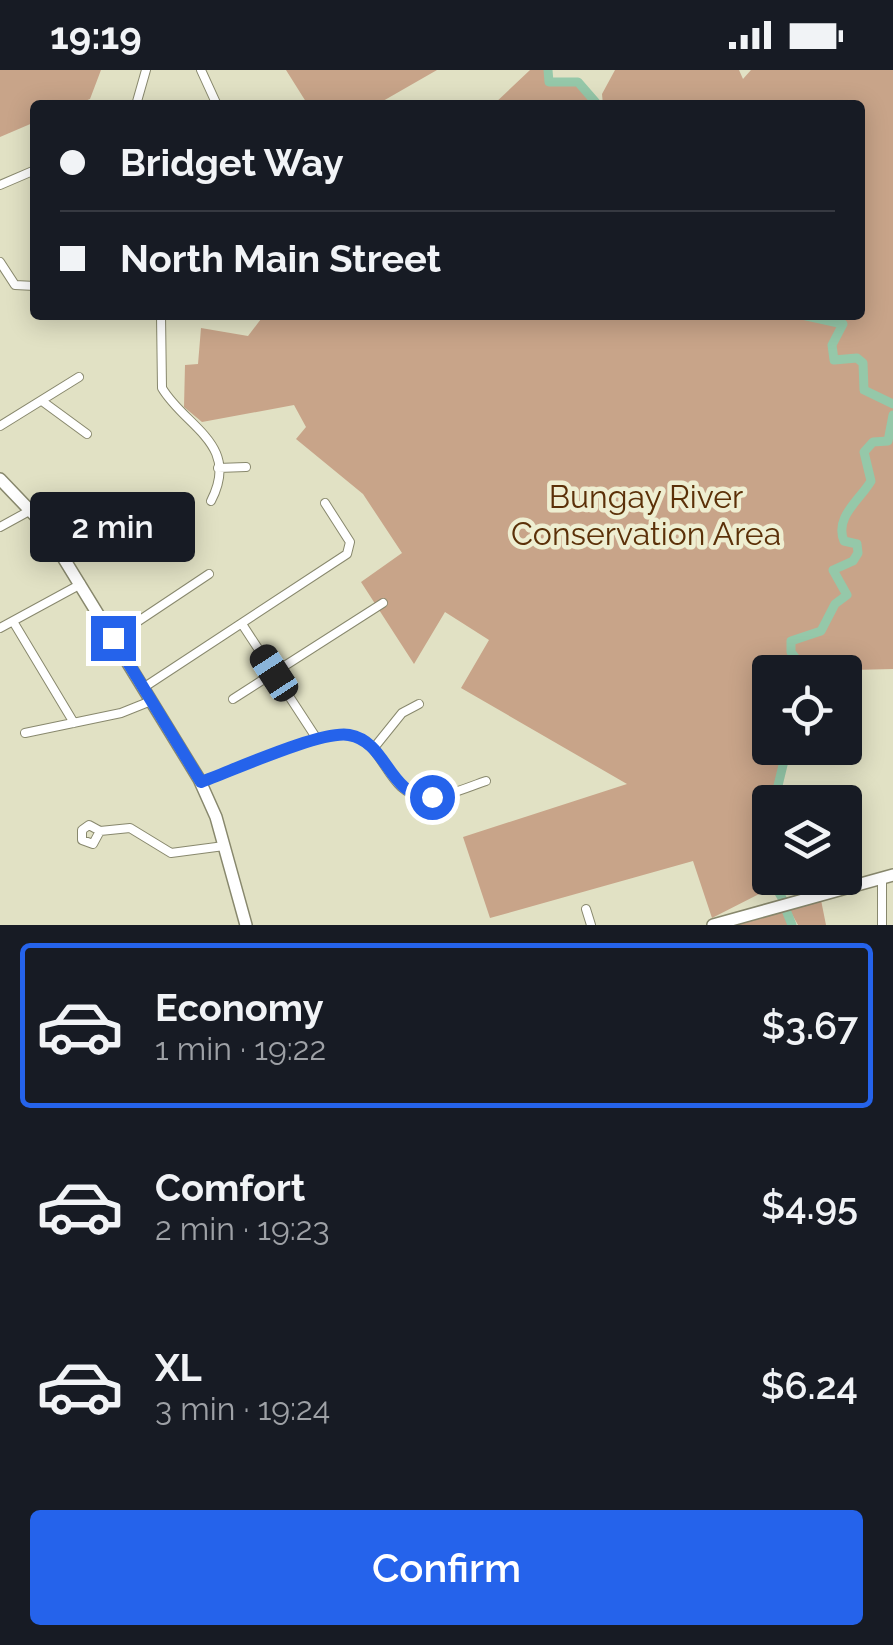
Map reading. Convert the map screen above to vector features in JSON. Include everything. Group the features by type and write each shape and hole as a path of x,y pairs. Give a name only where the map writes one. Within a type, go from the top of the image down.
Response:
{"main road":[{"path":"0,479 32,510 201,782 246,925"},
{"path":"862,884 888,876"},
{"path":"713,925 821,895"}],"street":[{"path":"137,100 146,70"},
{"path":"202,70 215,100"},
{"path":"0,186 30,172"},
{"path":"0,262 15,285 30,286"},
{"path":"161,320 162,388 210,440 218,468 210,501"},
{"path":"0,426 79,377"},
{"path":"42,401 87,434"},
{"path":"218,468 246,467"},
{"path":"144,688 350,550 348,539 325,503"},
{"path":"0,527 32,510"},
{"path":"113,638 209,574"},
{"path":"0,628 81,584"},
{"path":"233,698 383,604"},
{"path":"14,623 74,723"},
{"path":"242,624 317,740"},
{"path":"25,733 121,713 151,700"},
{"path":"373,749 402,713 419,704"},
{"path":"201,782 317,740 351,735 373,749 398,784 416,796 432,797 486,781"},
{"path":"100,832 130,828 171,853 224,846"},
{"path":"882,925 888,876"},
{"path":"586,909 591,925"}],"green space":[{"path":"0,70 101,70 90,99 30,100 30,124 0,137"},
{"path":"286,70 437,70 385,100 305,100"},
{"path":"530,70 548,70 549,82 585,86 595,100 498,100"},
{"name":"Bungay River Conservation Area","path":"615,70 739,70 743,79 751,70 893,70 893,669 862,670 862,655 752,655 752,765 784,765 779,785 752,785 752,895 757,895 712,918 693,861 490,918 463,837 627,784 461,688 489,640 445,612 414,664 361,582 402,553 363,494 296,439 306,427 294,405 202,422 184,407 185,365 198,364 201,328 248,336 260,320 865,320 865,100 603,100"},
{"path":"821,900 826,925 798,925 789,909"},
{"path":"786,910 792,925 731,925"}],"waterway":[{"path":"548,70 549,82 578,82 594,100"},
{"path":"825,320 843,324 832,345 834,360 857,358 863,363 864,390 893,404"},
{"path":"793,655 791,641 821,631 835,604 847,595 833,570 853,561 858,553 857,544 844,541 842,524 871,481 864,452 873,442 888,441 893,415"},
{"path":"778,785 783,765"},
{"path":"786,910 792,925"}],"route":[{"path":"113,638 201,782 342,734 368,744 406,791 432,797"}]}
